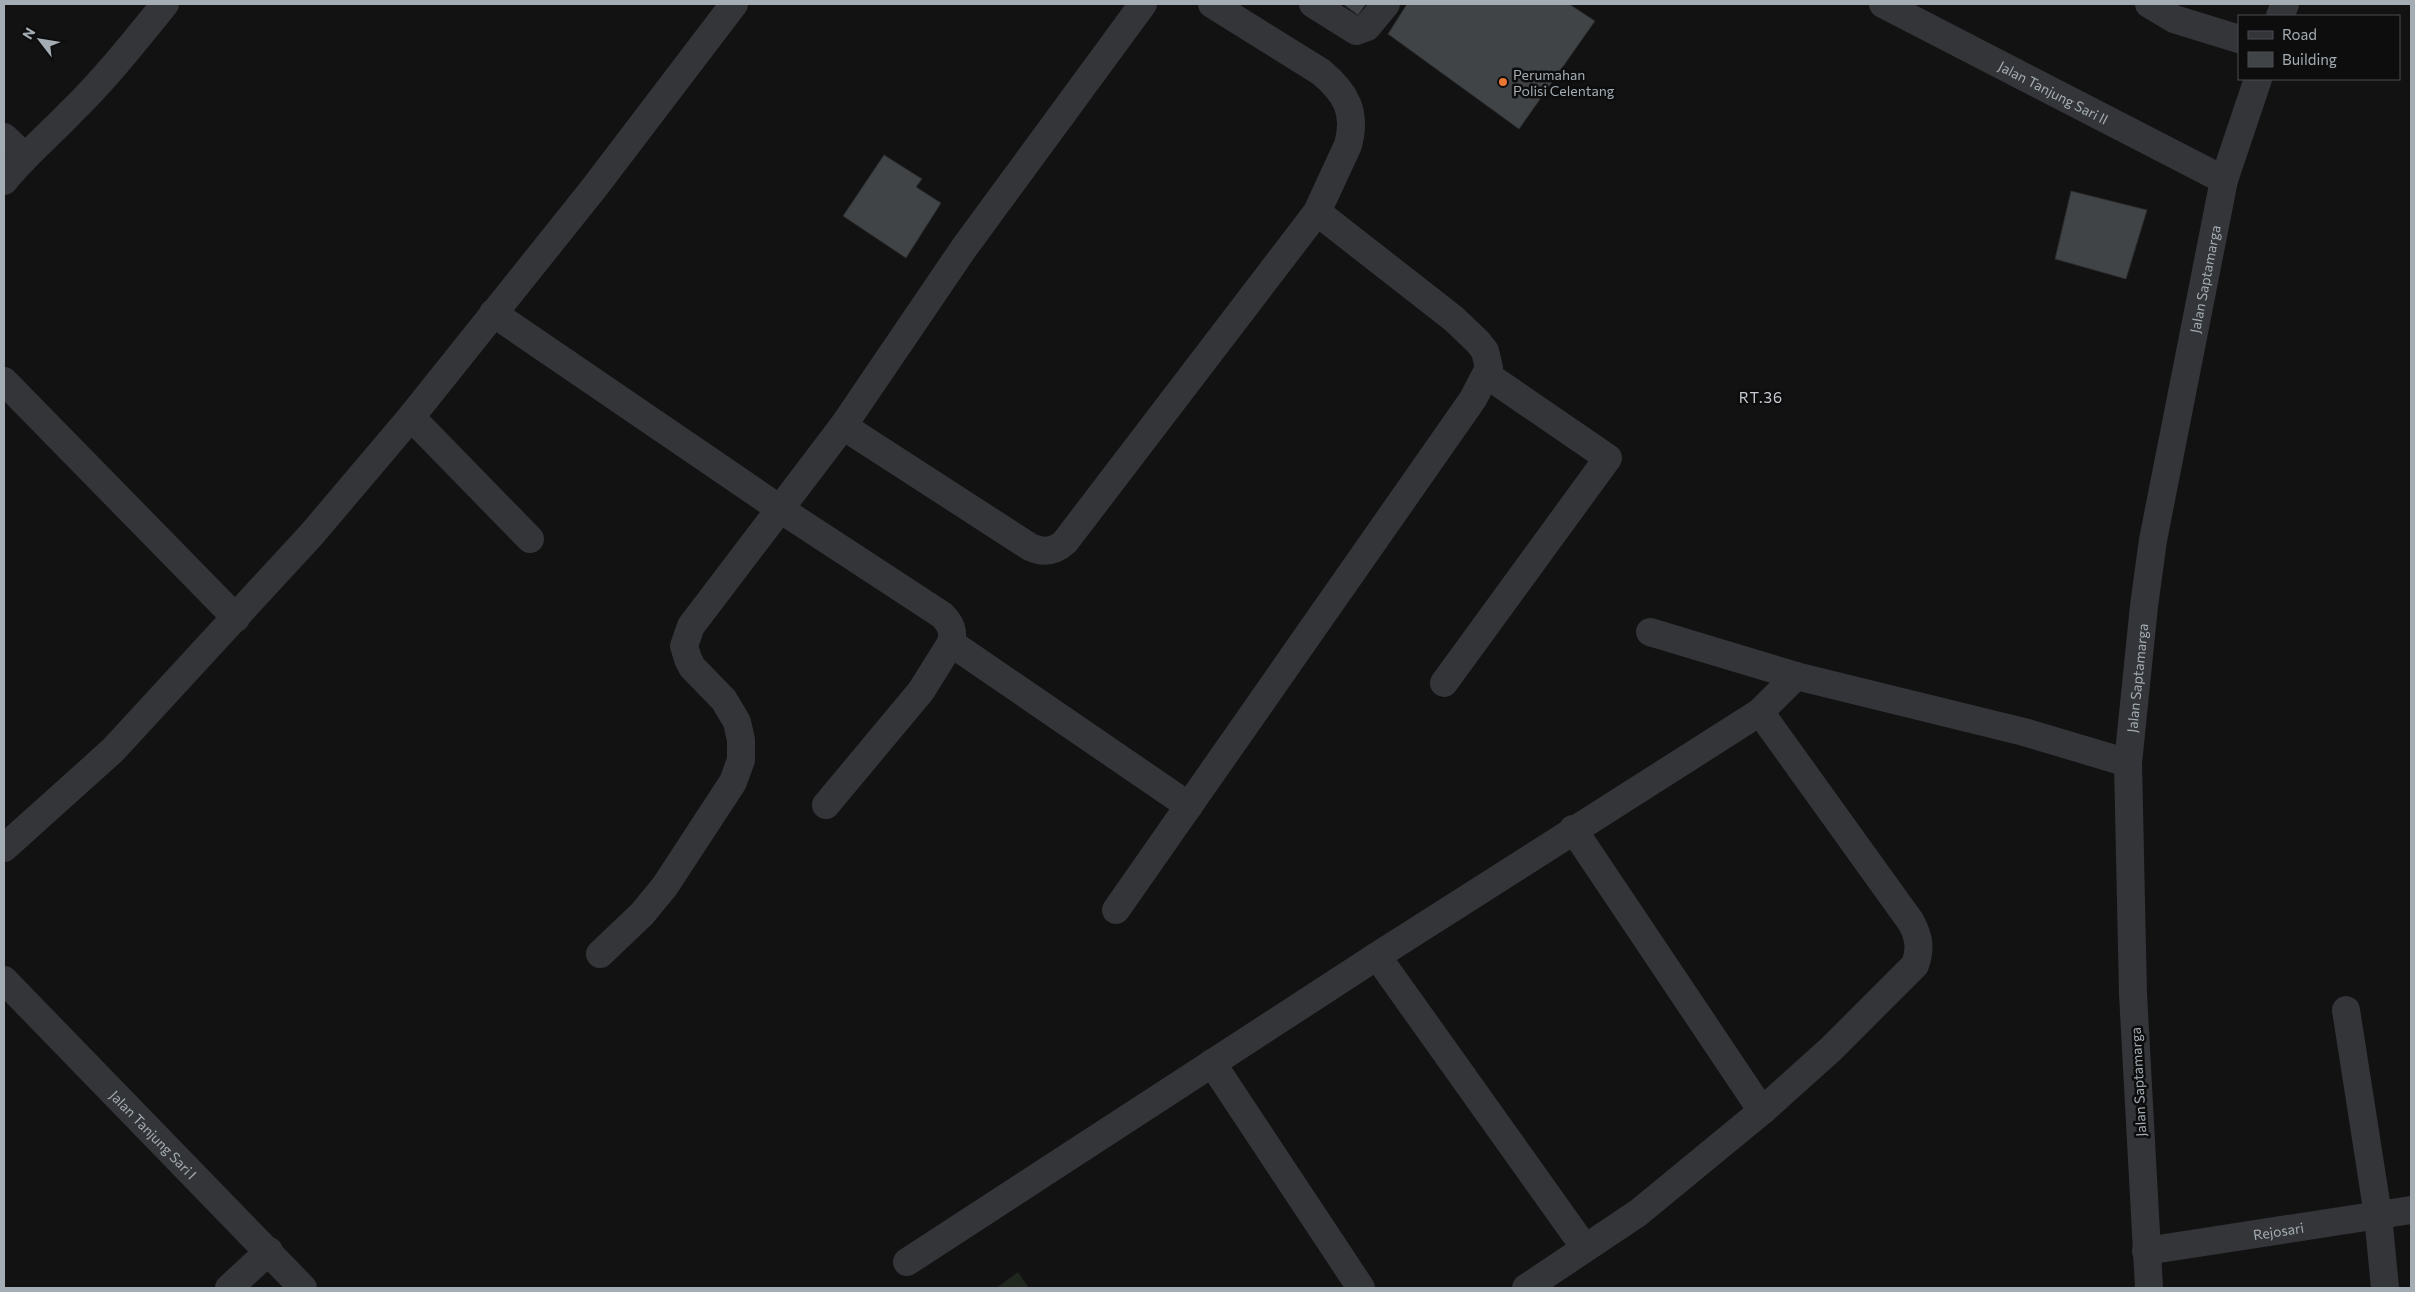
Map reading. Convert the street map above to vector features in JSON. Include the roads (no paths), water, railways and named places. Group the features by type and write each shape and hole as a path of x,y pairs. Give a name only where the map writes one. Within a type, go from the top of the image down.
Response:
{"street":[{"path":"4,181 24,156 70,114 112,69 165,4"},
{"path":"4,848 113,750 312,534 410,417 594,188 734,4"},
{"path":"600,954 642,914 659,893 733,782 741,760 741,740 737,722 724,700 692,667 686,652 685,639 691,626 842,426 964,248 1143,4"},
{"path":"842,426 1019,541 1039,551 1058,548 1316,212 1348,145 1351,134 1351,114 1343,95 1334,83 1321,72 1212,4"},
{"path":"1313,4 1356,31 1367,27 1386,4"},
{"name":"Jalan Tanjung Sari II","path":"1883,4 2224,180"},
{"path":"2148,4 2174,19 2238,39"},
{"name":"Jalan Saptamarga","path":"2149,1288 2133,994 2128,762 2144,606 2153,540 2224,180 2258,80"},
{"path":"4,137 24,156"},
{"path":"1116,910 1468,407 1490,368 1489,360 1478,342 1454,320 1316,212"},
{"path":"493,313 780,509 942,616 951,624 953,636 950,643 921,691 826,805"},
{"path":"1444,683 1608,458 1487,375"},
{"path":"4,381 236,618"},
{"path":"410,417 530,539"},
{"path":"1650,632 1796,676 2024,732 2128,762"},
{"path":"950,643 1189,806"},
{"path":"907,1262 1377,956 1760,712 1796,676"},
{"path":"1526,1288 1638,1212 1762,1111 1832,1049 1910,971 1919,954 1918,934 1912,922 1760,712"},
{"path":"1574,829 1762,1111"},
{"path":"1377,956 1585,1248"},
{"name":"Jalan Tanjung Sari I","path":"4,980 303,1288"},
{"path":"2346,1010 2378,1215 2385,1288"},
{"path":"1212,1063 1361,1288"},
{"name":"Rejosari","path":"2146,1250 2411,1210"},
{"path":"229,1288 269,1251"}],"place":[{"name":"Perumahan Polisi Celentang","path":"1503,82"}],"district":[{"name":"RT.36","path":"1761,397"}]}
